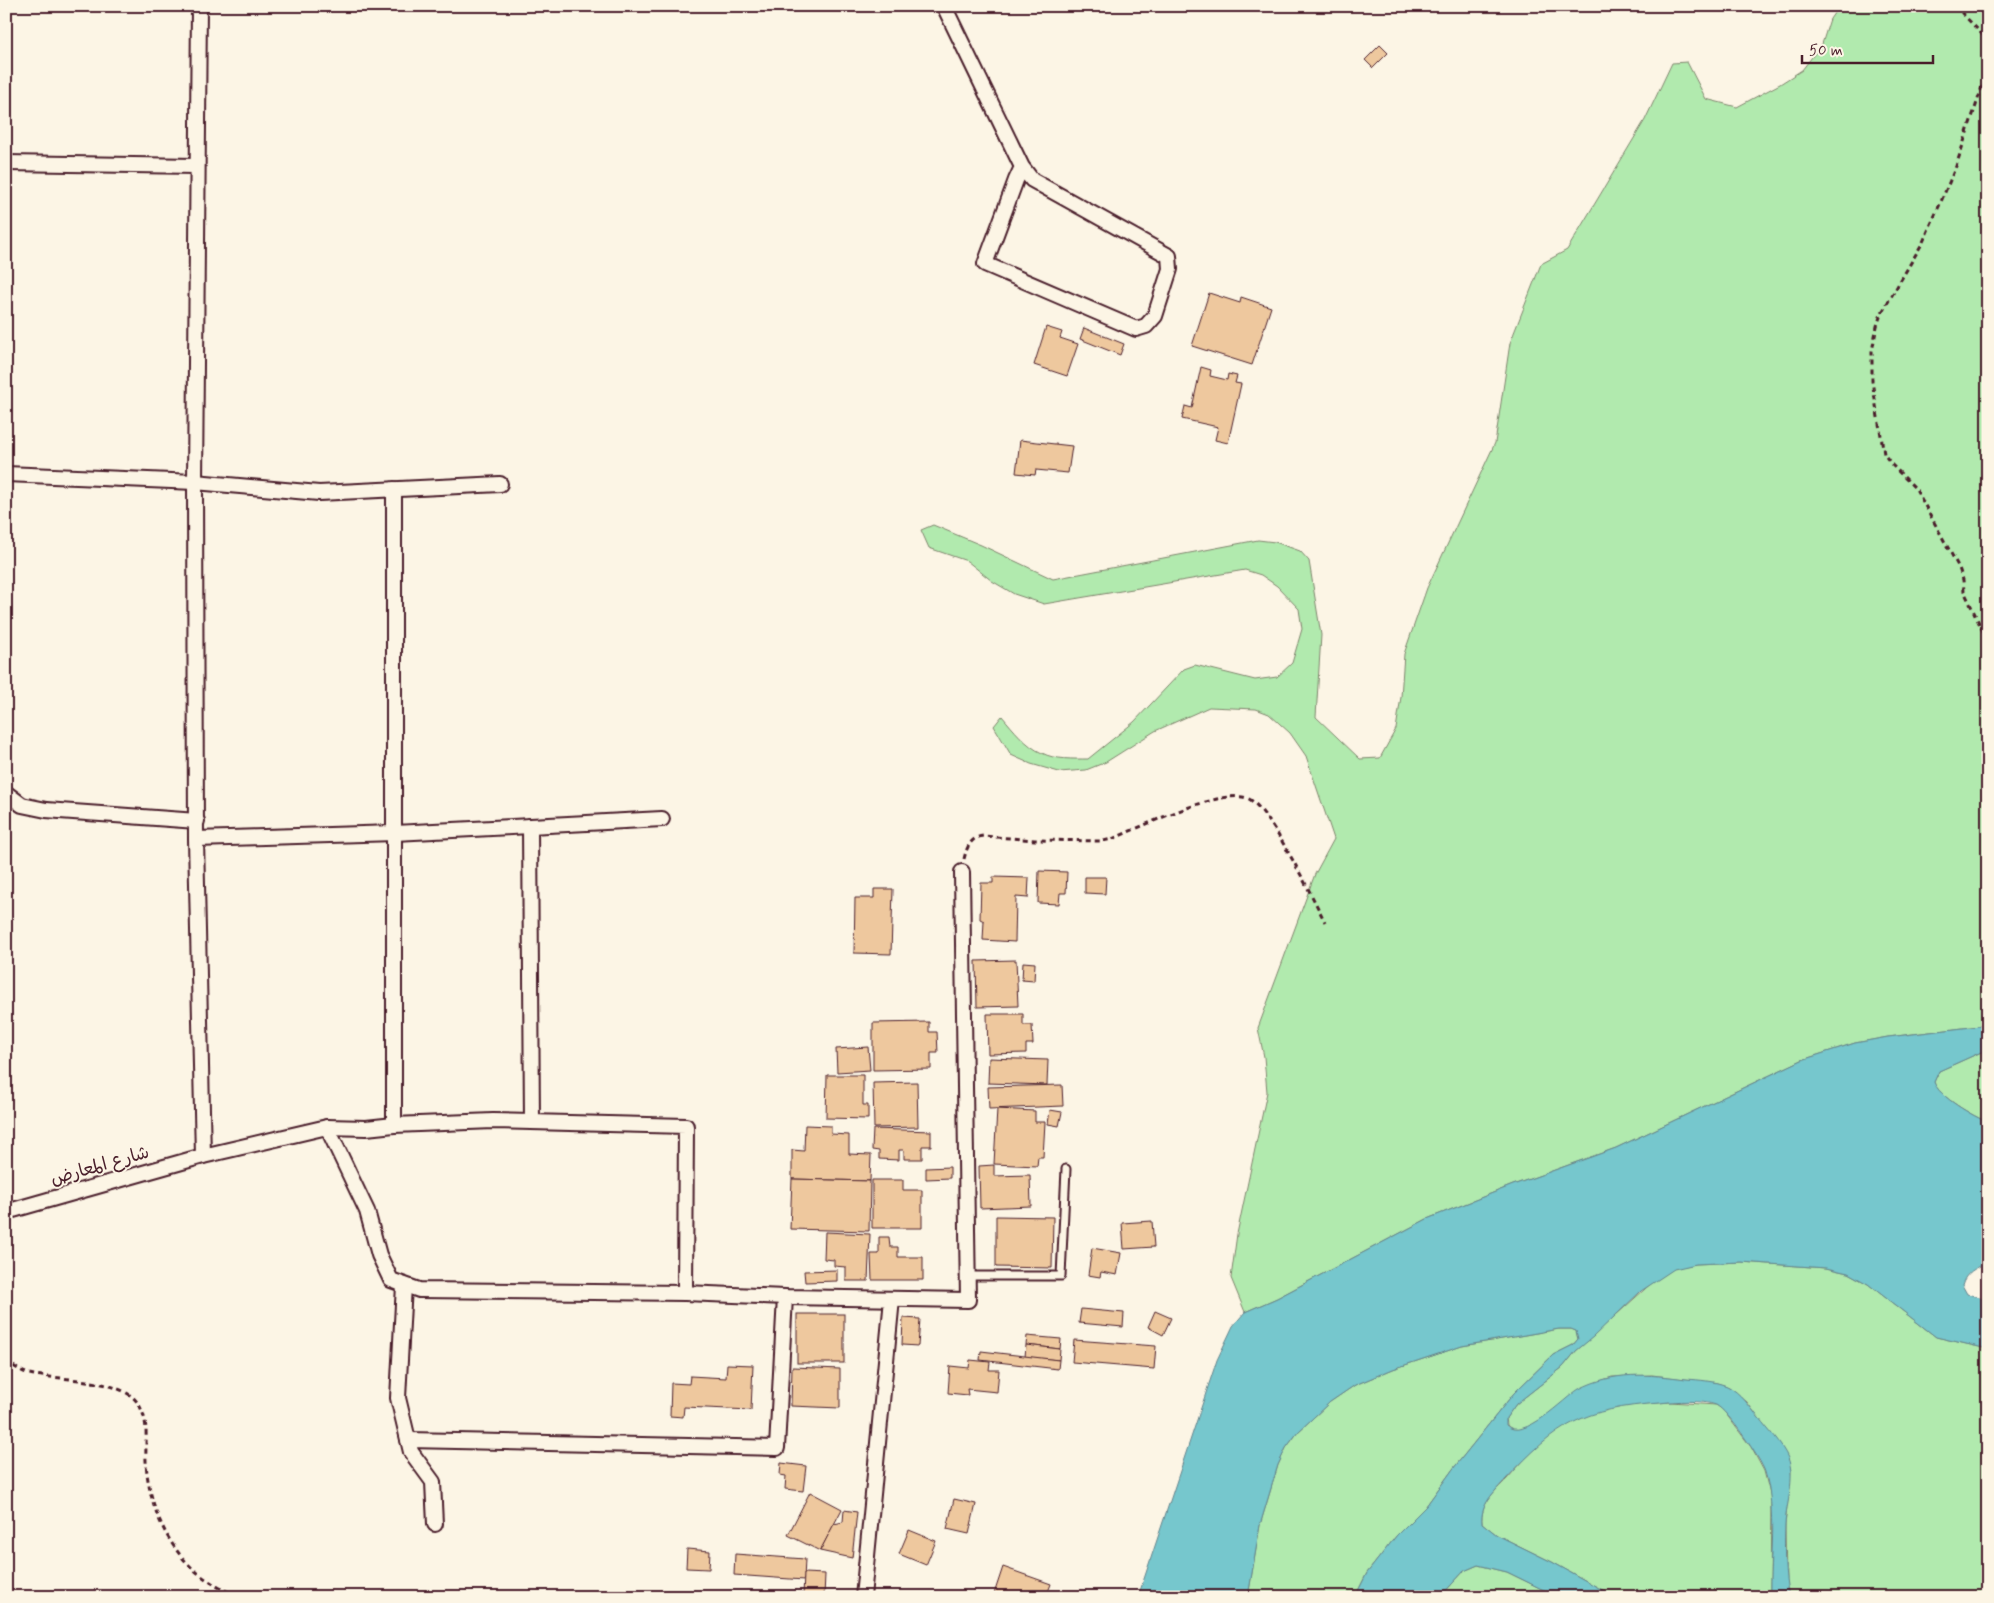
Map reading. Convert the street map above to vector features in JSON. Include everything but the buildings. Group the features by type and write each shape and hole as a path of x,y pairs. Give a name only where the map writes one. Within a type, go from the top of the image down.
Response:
{"street":[{"path":"199,6 196,166 196,839 203,1156"},
{"path":"944,6 1022,167 1032,180 1169,256 1170,269 1155,316 1146,326 1136,329 985,264 1022,167"},
{"path":"6,163 196,166"},
{"path":"6,474 195,482 319,493 500,484"},
{"path":"394,490 394,1125"},
{"path":"6,793 22,805 46,810 197,821"},
{"path":"196,839 395,833 662,819"},
{"path":"530,826 532,1122"},
{"path":"327,1127 367,1211 380,1256 391,1280 418,1290 685,1293 785,1297 968,1300 962,872"},
{"name":"شارع المعارض","path":"6,1212 203,1156 327,1127 366,1128 493,1121 686,1126 685,1293"},
{"path":"404,1285 398,1398 411,1452 433,1482 435,1524"},
{"path":"408,1440 777,1448 785,1297"},
{"path":"862,1597 892,1298"}],"lane":[{"path":"968,1276 1061,1276 1066,1169"}],"path":[{"path":"1955,6 1982,34 1988,47"},
{"path":"1988,69 1956,166 1940,204 1922,242 1876,326 1871,366 1879,432 1884,454 1892,465 1916,489 1959,568 1964,591 1988,642"},
{"path":"962,872 965,852 976,837 1103,841 1206,801 1236,795 1250,799 1258,806 1271,825 1325,922"},
{"path":"6,1361 27,1374 125,1390 137,1402 144,1416 147,1430 147,1472 157,1515 171,1544 190,1566 211,1583 239,1597"}],"green space":[{"path":"1839,6 1988,6 1988,1025 1888,1037 1855,1043 1802,1060 1616,1148 1513,1185 1427,1219 1277,1298 1245,1312 1231,1278 1237,1234 1267,1092 1264,1057 1258,1028 1315,874 1334,839 1306,756 1290,733 1269,714 1256,709 1209,707 1155,731 1106,762 1086,770 1059,772 1031,764 1011,755 994,726 1002,716 1025,742 1042,753 1059,758 1088,759 1134,722 1184,669 1195,665 1255,680 1277,677 1292,663 1302,629 1299,609 1277,586 1261,575 1245,570 1044,604 1014,594 992,581 967,561 929,548 921,530 933,525 1053,579 1258,540 1275,542 1300,551 1309,561 1321,635 1316,717 1360,759 1380,758 1396,729 1401,697 1404,654 1427,588 1495,443 1510,343 1541,264 1567,250 1645,120 1672,63 1687,62 1706,99 1737,107 1802,70 1822,44 1830,19"},
{"path":"1988,1049 1988,1122 1974,1116 1949,1099 1937,1088 1934,1082 1939,1071"},
{"path":"1741,1262 1826,1268 1848,1273 1868,1284 1936,1337 1988,1349 1988,1597 1789,1597 1786,1583 1785,1525 1791,1471 1787,1458 1747,1402 1729,1387 1717,1383 1652,1375 1612,1377 1597,1382 1534,1424 1517,1430 1507,1425 1506,1418 1516,1404 1563,1367 1576,1351 1655,1280 1674,1268 1696,1264"},
{"path":"1559,1329 1576,1331 1578,1339 1573,1345 1553,1355 1514,1393 1426,1506 1397,1535 1367,1573 1355,1597 1248,1597 1260,1525 1278,1465 1286,1448 1298,1432 1330,1402 1355,1385 1393,1369 1462,1346"},
{"path":"1670,1402 1716,1405 1723,1410 1751,1447 1764,1471 1771,1498 1770,1597 1615,1597 1552,1562 1497,1535 1482,1523 1483,1510 1493,1494 1535,1449 1566,1424 1609,1409 1639,1404"},
{"path":"1478,1565 1507,1572 1558,1597 1440,1597 1464,1571"}],"water":[{"path":"1988,1025 1988,1049 1939,1071 1934,1082 1937,1088 1949,1099 1974,1116 1988,1122 1988,1263 1972,1271 1963,1281 1962,1285 1967,1294 1988,1299 1988,1349 1936,1337 1868,1284 1848,1273 1826,1268 1741,1262 1696,1264 1674,1269 1641,1291 1576,1351 1563,1367 1516,1404 1506,1418 1506,1425 1513,1429 1522,1428 1533,1424 1579,1389 1605,1379 1631,1375 1702,1380 1722,1384 1732,1389 1745,1400 1779,1442 1788,1458 1791,1482 1784,1543 1789,1597 1770,1597 1772,1518 1769,1487 1762,1466 1744,1436 1721,1409 1710,1403 1688,1401 1666,1402 1611,1410 1574,1422 1541,1444 1524,1460 1493,1494 1483,1510 1482,1523 1497,1535 1552,1562 1615,1597 1558,1597 1507,1572 1478,1565 1464,1571 1440,1597 1355,1597 1367,1573 1397,1535 1426,1506 1514,1393 1553,1355 1573,1345 1578,1339 1576,1331 1559,1329 1462,1346 1393,1369 1355,1385 1330,1402 1298,1432 1286,1448 1278,1465 1260,1525 1248,1597 1138,1597 1217,1360 1233,1326 1245,1312 1277,1298 1427,1219 1513,1185 1616,1148 1802,1060 1855,1043 1888,1037"}]}
